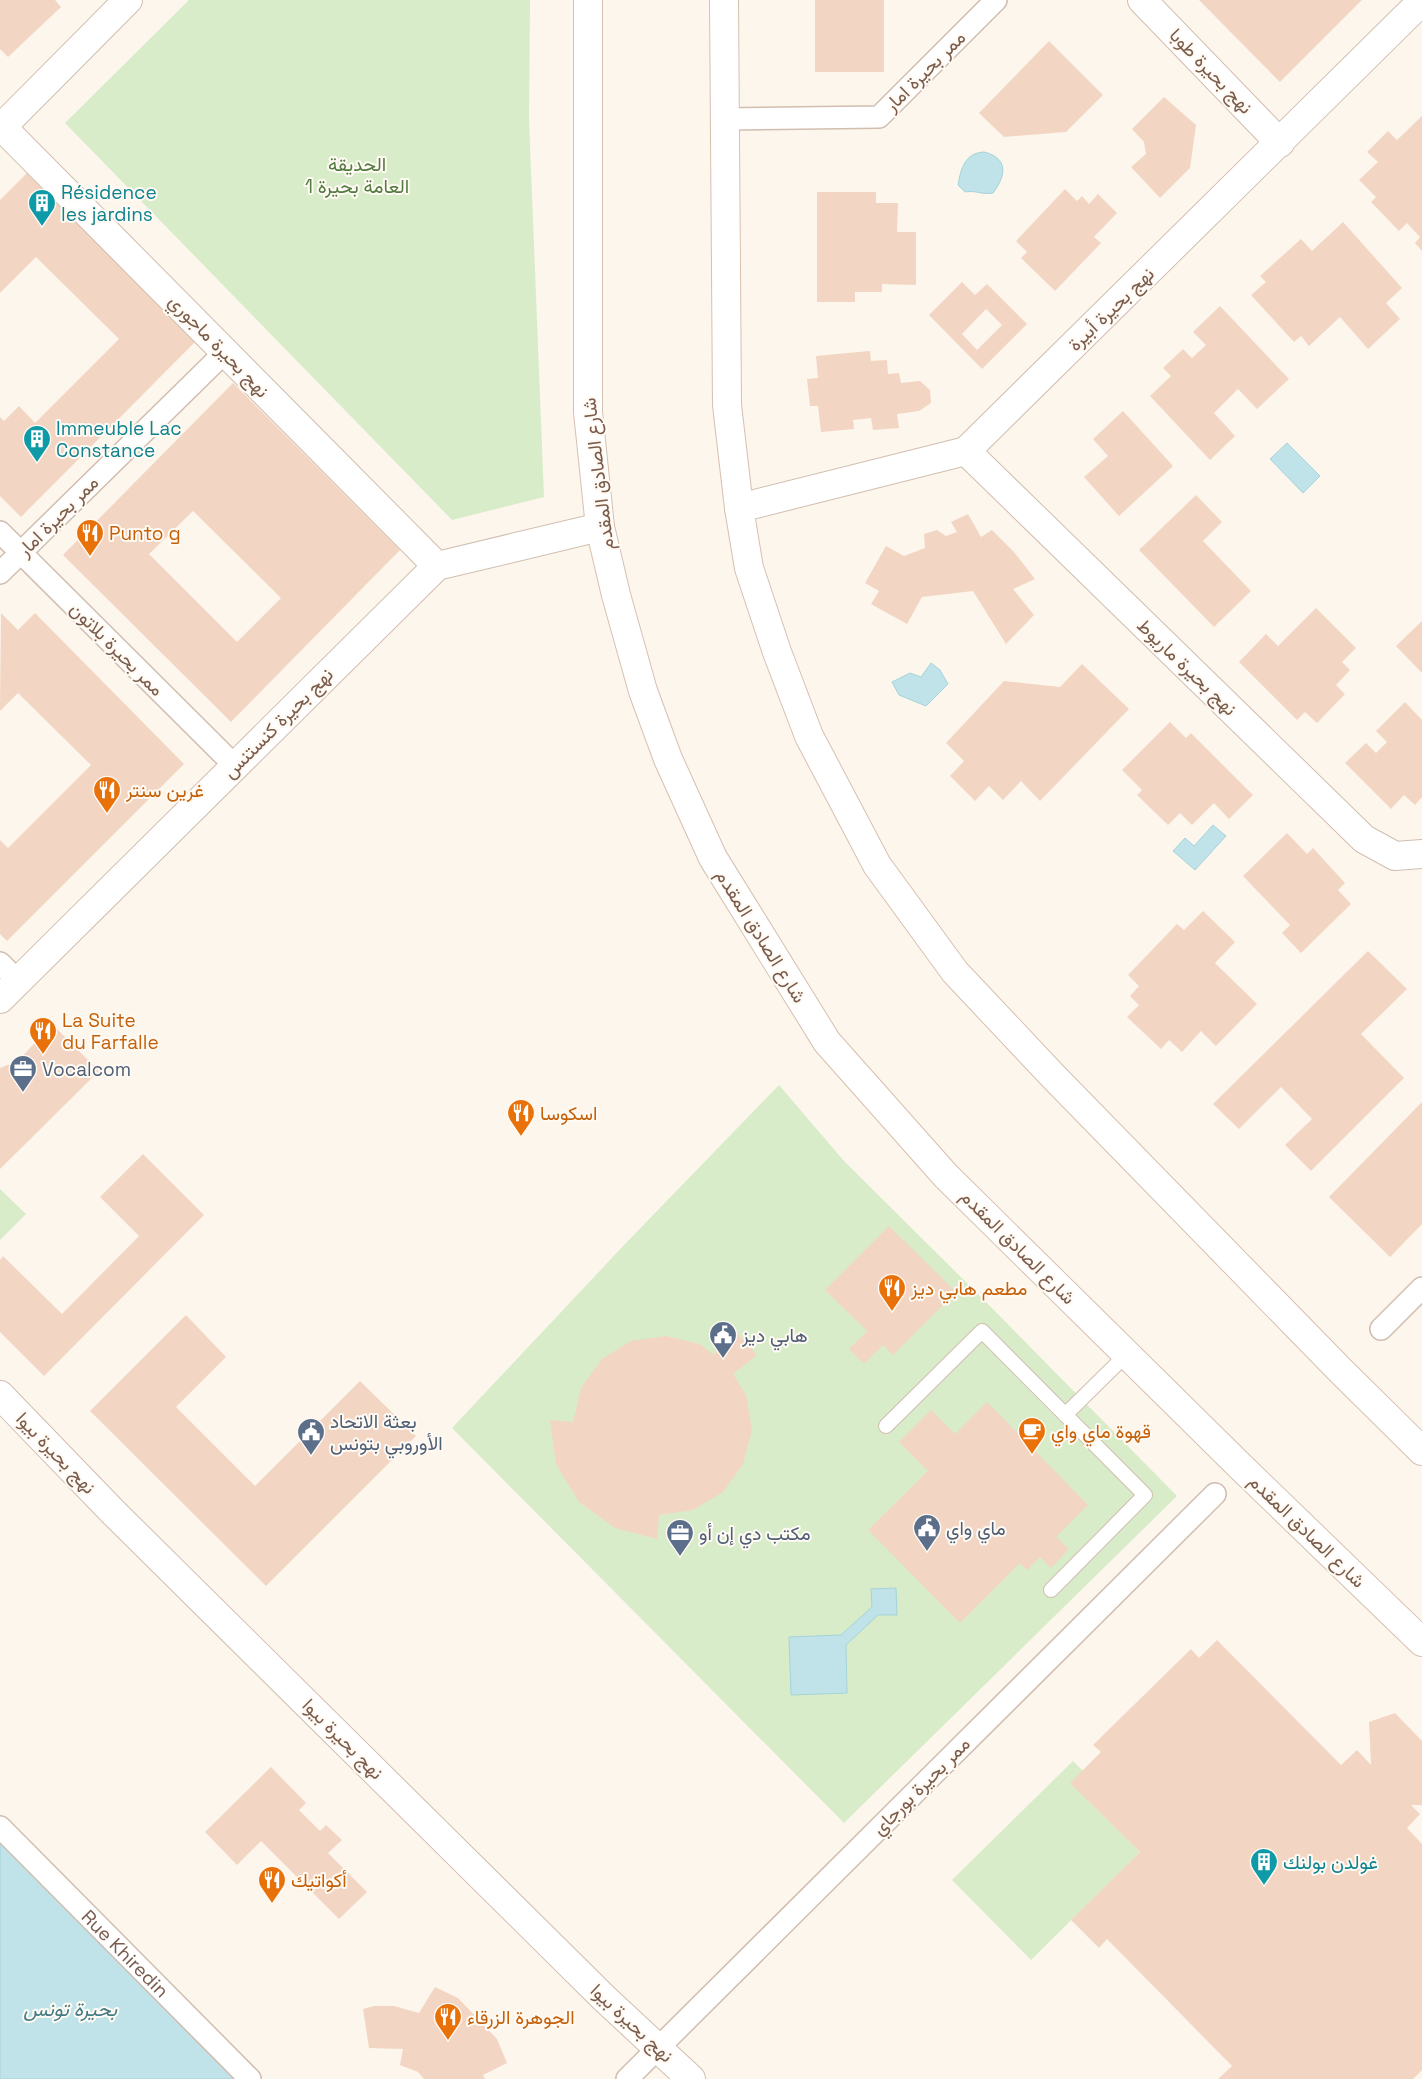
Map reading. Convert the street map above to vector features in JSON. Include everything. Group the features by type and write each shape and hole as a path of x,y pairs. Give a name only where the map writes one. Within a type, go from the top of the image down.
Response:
{"street":[{"path":"1,127 128,0"},
{"name":"شارع الصادق المقدم","path":"588,0 588,412 600,527 616,595 643,691 668,759 713,858 827,1042 946,1176 1422,1642"},
{"path":"724,0 727,405 739,508 749,568 777,652 806,728 877,865 962,979 1340,1370 1422,1451"},
{"name":"ممر بحيرة امار","path":"724,119 879,117 996,0"},
{"name":"نهج بحيرة طوبا","path":"1142,0 1280,142"},
{"name":"نهج بحيرة أبيرة","path":"966,451 1422,1"},
{"name":"نهج بحيرة ماجوري","path":"1,127 126,250 224,353 437,566"},
{"name":"ممر بحيرة امار","path":"0,574 224,353"},
{"path":"739,508 966,451"},
{"name":"نهج بحيرة ماريوط","path":"966,451 1364,839 1395,856 1422,854"},
{"path":"437,566 600,527"},
{"name":"ممر بحيرة بلاتون","path":"0,532 235,766"},
{"name":"نهج بحيرة كنستنس","path":"6,981 235,766 437,566"},
{"path":"1380,1329 1422,1288"},
{"name":"نهج بحيرة بيوا","path":"0,1395 113,1512 597,1991 691,2079"},
{"name":"ممر بحيرة بورجاي","path":"627,2079 1215,1494"},
{"name":"Rue Khiredin","path":"0,1827 250,2079"}],"lane":[{"path":"886,1426 982,1331 1145,1495 1051,1590"},
{"path":"1065,1415 1127,1354"}],"green space":[{"name":"الحديقة العامة بحيرة 1","path":"189,0 530,0 529,119 544,497 452,520 65,123"},
{"path":"779,1085 844,1161 1177,1496 844,1823 452,1428 625,1244"},
{"path":"0,1189 26,1214 0,1240"},
{"path":"1073,1761 1083,1771 1071,1783 1140,1852 1031,1960 952,1880"}],"water":[{"path":"984,152 992,155 1001,163 1003,168 1001,180 993,193 965,192 958,185 965,162 972,155"},
{"path":"1287,443 1320,476 1303,493 1270,459"},
{"path":"931,663 940,670 948,684 926,706 899,695 892,682 910,673 921,677"},
{"path":"1213,825 1226,836 1195,870 1173,851 1185,838 1194,846"},
{"path":"896,1588 897,1615 878,1615 846,1645 847,1693 791,1695 789,1637 841,1635 872,1607 871,1589"},
{"name":"بحيرة تونس","path":"0,1837 240,2079 0,2079"}],"building":[{"path":"0,0 55,0 61,7 8,57 0,49"},
{"path":"815,0 884,0 884,72 815,72"},
{"path":"1199,0 1362,0 1280,82"},
{"path":"1049,41 1103,95 1066,132 1004,137 979,113"},
{"path":"1164,97 1196,125 1190,168 1160,198 1131,167 1146,154 1144,142 1132,129"},
{"path":"1422,116 1422,251 1415,243 1420,237 1407,223 1399,231 1371,202 1376,197 1359,180 1378,162 1367,152 1388,131 1397,140"},
{"path":"29,171 197,340 21,517 0,496 0,417 4,421 19,406 35,423 119,339 36,257 0,293 0,200"},
{"path":"1065,189 1077,201 1082,196 1089,204 1098,194 1117,213 1094,237 1101,243 1055,291 1021,258 1027,252 1016,241"},
{"path":"817,192 876,192 876,203 898,203 897,232 916,232 916,285 882,284 882,292 855,292 855,302 817,302"},
{"path":"1343,222 1402,288 1386,303 1400,319 1368,349 1340,317 1309,346 1301,336 1294,342 1251,295 1266,282 1260,276 1301,239 1312,251"},
{"path":"962,282 975,295 987,284 1027,324 982,369 929,315","holes":["986,309 1002,325 977,350 962,334"]},
{"path":"1220,306 1289,379 1257,409 1238,389 1214,413 1235,436 1210,460 1150,396 1171,376 1163,368 1183,349 1192,358 1206,345 1193,332"},
{"path":"870,351 871,361 887,360 888,374 899,373 901,383 920,381 930,390 931,403 919,411 897,414 899,428 873,430 871,418 853,420 854,429 821,432 818,406 810,406 807,379 818,378 816,356"},
{"path":"233,383 400,550 231,722 63,555","holes":["193,511 281,598 237,642 149,554"]},
{"path":"1123,411 1173,466 1119,516 1084,477 1108,456 1093,439"},
{"path":"1196,495 1222,522 1203,541 1251,591 1214,627 1139,550"},
{"path":"968,514 981,537 992,530 1014,552 1035,579 1013,589 1034,615 1006,644 973,591 922,597 907,624 871,604 879,591 865,583 886,546 904,556 925,548 924,534 937,530 946,536 957,532 951,522"},
{"path":"1316,608 1356,648 1342,662 1350,670 1336,685 1345,694 1317,723 1305,712 1297,720 1239,662 1266,634 1278,646"},
{"path":"1,613 18,630 35,613 184,764 7,941 0,934 0,840 8,848 91,765 18,693 0,711"},
{"path":"1422,621 1422,673 1396,646"},
{"path":"1082,664 1129,709 1040,801 1021,781 1003,800 989,786 975,801 950,776 964,761 946,743 1004,681 1060,687"},
{"path":"1405,702 1422,720 1422,797 1415,805 1404,795 1391,809 1345,763 1366,743 1376,753 1387,742 1376,731"},
{"path":"1170,722 1186,738 1191,733 1253,795 1229,819 1214,803 1192,825 1180,813 1168,825 1137,795 1142,790 1122,770"},
{"path":"1287,833 1307,854 1313,848 1345,883 1338,890 1351,904 1301,953 1282,933 1290,925 1243,876"},
{"path":"1203,911 1235,942 1215,963 1257,1004 1216,1046 1201,1031 1182,1052 1169,1040 1161,1049 1127,1017 1139,1005 1130,996 1139,986 1128,975 1177,924 1184,930"},
{"path":"1368,951 1407,989 1361,1034 1404,1078 1311,1171 1285,1145 1312,1119 1281,1087 1239,1129 1213,1104"},
{"path":"52,1024 99,1071 0,1169 0,1068 18,1061"},
{"path":"1422,1102 1422,1224 1390,1257 1329,1197"},
{"path":"143,1154 204,1215 44,1376 0,1332 0,1260 3,1256 62,1314 139,1236 100,1197"},
{"name":"مطعم هابي ديز","path":"889,1226 956,1292 893,1355 883,1345 864,1364 849,1349 867,1331 825,1290"},
{"path":"186,1315 226,1357 176,1407 255,1486 360,1381 416,1436 266,1586 90,1411"},
{"path":"731,1326 757,1355 733,1374 746,1395 752,1430 743,1464 723,1492 693,1510 659,1515 657,1539 615,1528 579,1502 556,1464 550,1420 573,1422 581,1388 602,1359 631,1341 666,1336 700,1344 714,1355"},
{"path":"987,1402 1088,1505 1056,1537 1069,1549 1051,1568 1040,1557 1027,1570 1020,1563 960,1623 868,1530 928,1471 899,1442 931,1410 955,1434"},
{"name":"غولدن بولنك","path":"1217,1640 1341,1765 1357,1750 1371,1765 1369,1722 1395,1713 1422,1741 1422,1805 1411,1805 1420,1814 1407,1828 1422,1844 1422,2070 1413,2079 1218,2079 1232,2066 1107,1939 1099,1948 1071,1920 1140,1852 1070,1783 1101,1752 1093,1745 1191,1649 1199,1658"},
{"path":"271,1767 306,1803 299,1810 320,1831 326,1825 342,1840 328,1853 367,1892 339,1919 261,1841 237,1865 205,1832"},
{"path":"435,1987 458,1998 497,2039 507,2063 483,2075 485,2079 424,2079 418,2072 400,2065 403,2049 369,2048 363,2009 374,2006 394,2006 419,2013"}],"place":[{"name":"Résidence les jardins","path":"42,227"},
{"name":"Immeuble Lac Constance","path":"37,463"},
{"name":"Punto g","path":"90,557"},
{"name":"غرين سنتر","path":"107,814"},
{"name":"La Suite du Farfalle","path":"43,1055"},
{"name":"Vocalcom","path":"23,1093"},
{"name":"اسكوسا","path":"521,1137"},
{"name":"مطعم هابي ديز","path":"892,1312"},
{"name":"هابي ديز","path":"723,1359"},
{"name":"قهوة ماي واي","path":"1032,1455"},
{"name":"بعثة الاتحاد الأوروبي بتونس","path":"311,1456"},
{"name":"ماي واي","path":"927,1552"},
{"name":"مكتب دي إن أو","path":"680,1557"},
{"name":"غولدن بولنك","path":"1264,1886"},
{"name":"أكواتيك","path":"272,1904"},
{"name":"الجوهرة الزرقاء","path":"448,2041"}]}
